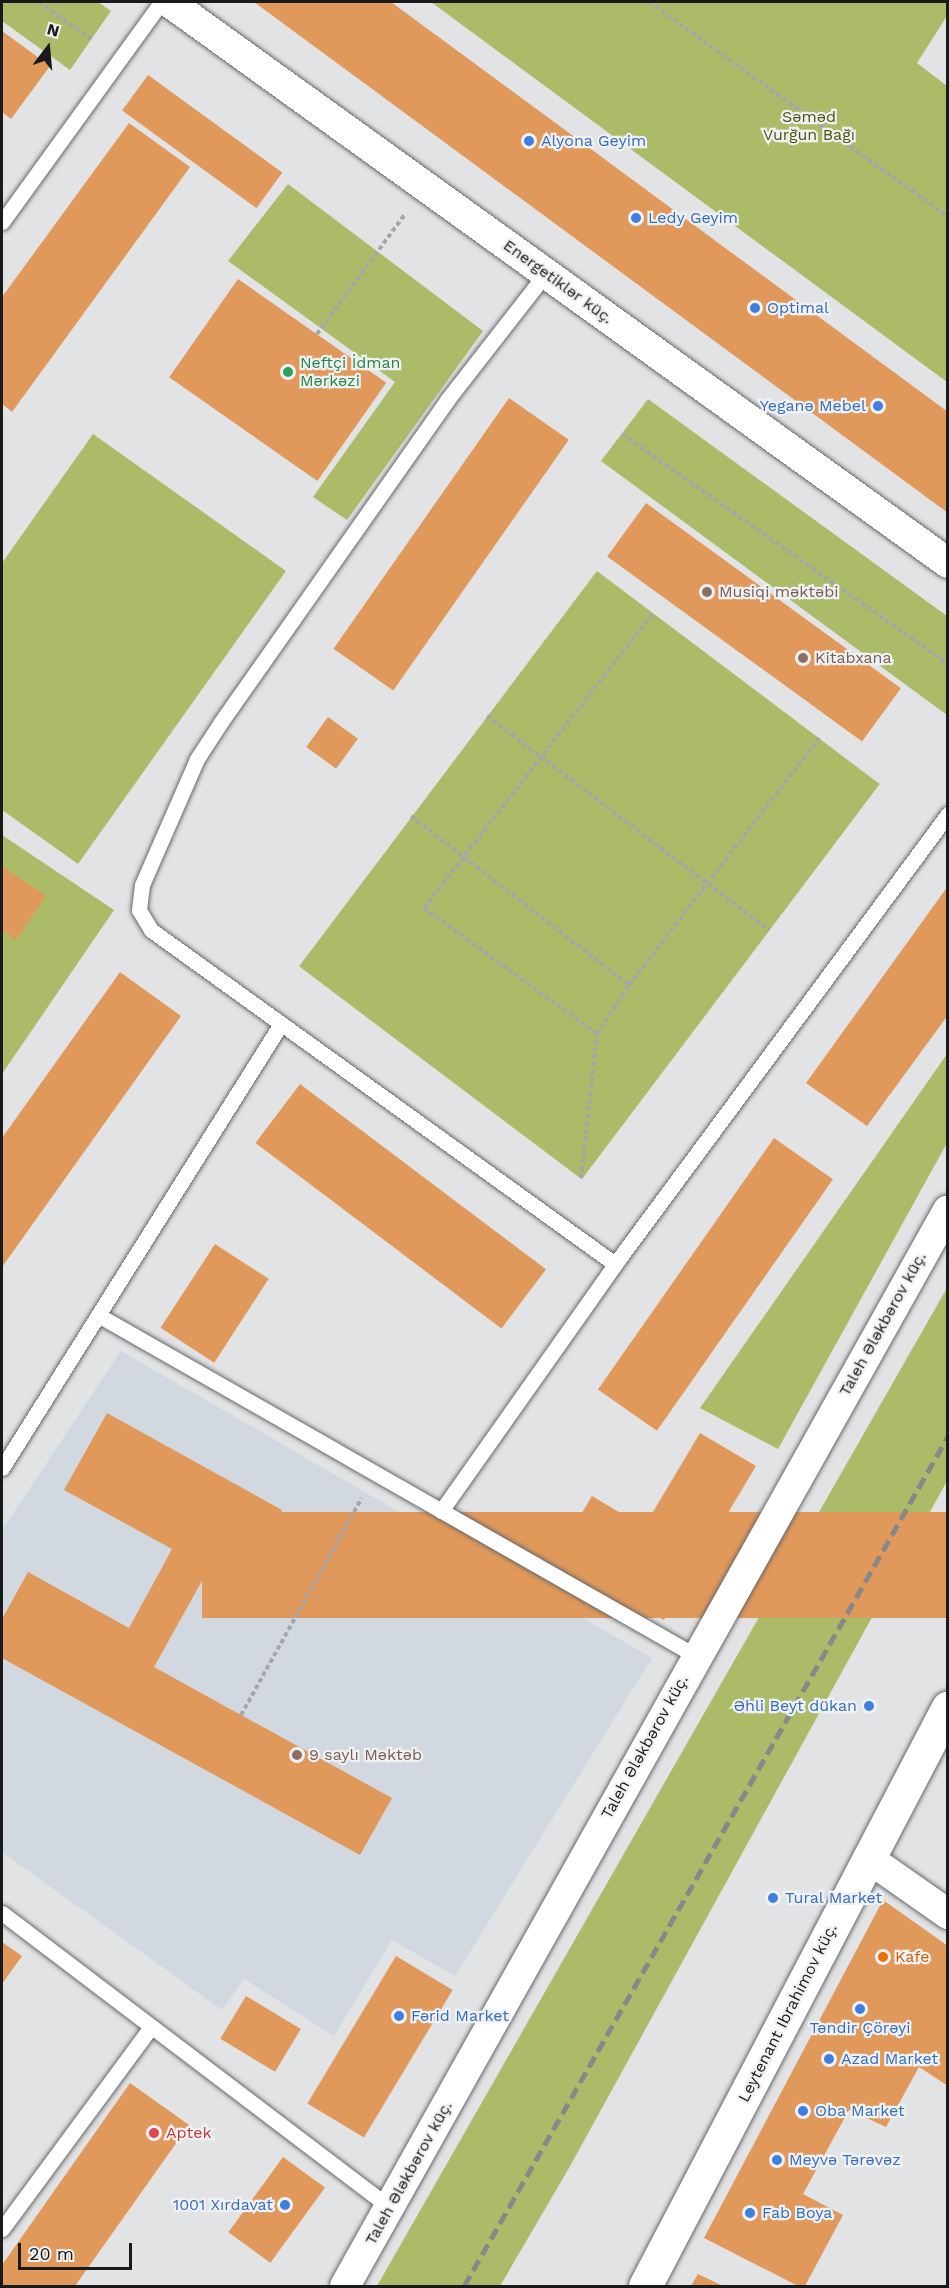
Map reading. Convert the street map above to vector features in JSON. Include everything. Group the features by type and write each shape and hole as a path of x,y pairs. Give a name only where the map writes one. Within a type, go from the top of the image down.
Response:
{"street":[{"name":"Energetiklər küç.","path":"169,2 948,563"},
{"name":"Taleh Ələkbərov küç.","path":"345,2286 948,1210"},
{"name":"Leytenant Ibrahimov küç.","path":"645,2286 948,1707"},
{"path":"868,1858 948,1914"}],"lane":[{"path":"2,222 160,2"},
{"path":"546,273 448,399 197,759 142,885 139,910 151,930 615,1264"},
{"path":"441,1511 615,1264 948,814"},
{"path":"2,1468 281,1024"},
{"path":"98,1315 696,1656"},
{"path":"2,1913 390,2208"},
{"path":"2,2229 151,2027"}],"path":[{"path":"39,2 91,39"},
{"path":"650,2 948,217"},
{"path":"316,334 425,187"},
{"path":"622,434 948,664"},
{"path":"597,1034 424,908 462,856 653,614"},
{"path":"488,716 769,930"},
{"path":"581,1178 597,1034 629,984 819,738"},
{"path":"411,816 629,984"},
{"path":"241,1715 376,1473"}],"shaded area":[{"name":"9 saylı Məktəb","path":"121,1351 652,1658 455,1976 392,1940 334,2036 244,1979 222,2010 2,1852 2,1530"}],"green space":[{"path":"2,2 98,2 111,11 70,70 2,21"},
{"name":"Səməd Vurğun Bağı","path":"431,2 947,2 947,16 917,63 947,86 947,382"},
{"path":"288,184 483,331 347,520 313,497 395,382 228,261"},
{"path":"648,399 947,616 947,715 601,461"},
{"path":"93,434 286,571 78,864 2,810 2,563"},
{"path":"597,571 880,784 582,1179 299,966"},
{"path":"2,835 114,910 2,1074"},
{"path":"947,1054 947,1143 778,1449 700,1408"},
{"path":"947,1288 947,1481 569,2168 500,2286 377,2286"}],"building":[{"path":"254,2 391,2 948,412 948,513"},
{"path":"2,31 50,66 11,119 2,112"},
{"path":"148,75 282,173 256,208 122,111"},
{"path":"129,123 190,167 12,412 2,404 2,297"},
{"path":"238,279 386,383 317,481 169,377"},
{"path":"509,398 569,440 393,691 333,649"},
{"path":"646,503 901,688 862,742 607,556"},
{"path":"328,717 358,739 336,769 306,747"},
{"path":"2,866 46,896 16,940 2,930"},
{"path":"948,886 948,1015 867,1126 806,1083"},
{"path":"120,972 181,1016 2,1267 2,1138"},
{"path":"300,1084 546,1269 501,1328 255,1143"},
{"path":"774,1138 833,1179 657,1431 598,1389"},
{"path":"215,1244 269,1279 214,1363 161,1328"},
{"path":"107,1413 282,1510 238,1589 207,1572 154,1667 392,1798 360,1855 2,1658 2,1619 28,1572 129,1628 172,1549 64,1490"},
{"path":"700,1433 756,1466 664,1620 556,1556 592,1496 644,1527"},
{"path":"202,1512 948,1512 948,1618 202,1618"},
{"path":"883,1900 948,1946 948,2086 919,2067 886,2127 849,2110 803,2194 843,2215 805,2286 798,2286 704,2238"},
{"path":"2,1942 22,1956 2,1984"},
{"path":"396,1956 453,1990 364,2137 307,2103"},
{"path":"246,1996 301,2029 275,2072 220,2039"},
{"path":"130,2083 189,2125 75,2286 2,2286 2,2265"},
{"path":"283,2157 325,2188 270,2263 228,2232"},
{"path":"698,2274 723,2286 691,2286"}],"railway":[{"path":"464,2286 948,1436"}],"place":[{"name":"Alyona Geyim","path":"529,141"},
{"name":"Ledy Geyim","path":"636,218"},
{"name":"Optimal","path":"755,308"},
{"name":"Neftçi İdman Mərkəzi","path":"288,372"},
{"name":"Yeganə Mebel","path":"878,406"},
{"name":"Musiqi məktəbi","path":"707,592"},
{"name":"Kitabxana","path":"803,658"},
{"name":"Əhli Beyt dükan","path":"869,1706"},
{"name":"9 saylı Məktəb","path":"297,1755"},
{"name":"Tural Market","path":"773,1898"},
{"name":"Kafe","path":"883,1957"},
{"name":"Təndir Çörəyi","path":"860,2009"},
{"name":"Fərid Market","path":"399,2016"},
{"name":"Azad Market","path":"829,2059"},
{"name":"Oba Market","path":"803,2111"},
{"name":"Aptek","path":"154,2133"},
{"name":"Meyvə Tərəvəz","path":"777,2160"},
{"name":"1001 Xırdavat","path":"285,2205"},
{"name":"Fab Boya","path":"750,2213"}]}
